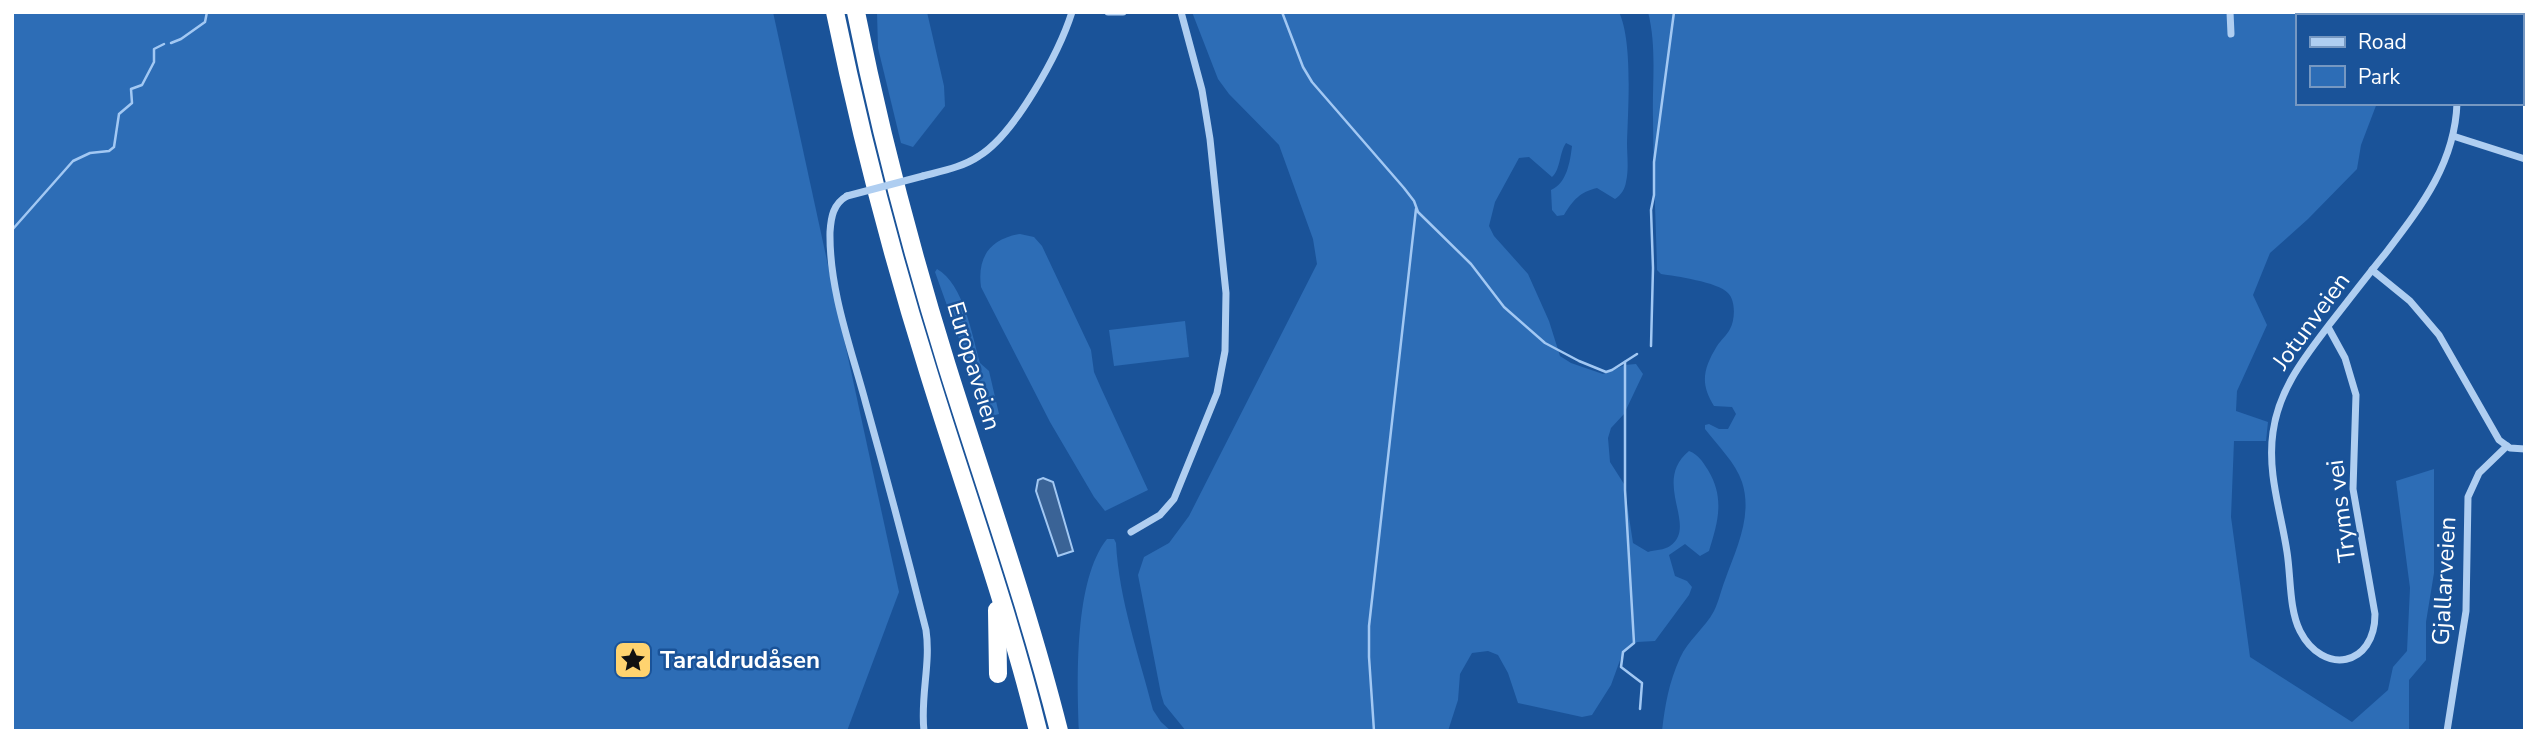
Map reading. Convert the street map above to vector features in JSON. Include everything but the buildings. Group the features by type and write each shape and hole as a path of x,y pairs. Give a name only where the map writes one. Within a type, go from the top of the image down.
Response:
{"highway":[{"name":"Europaveien","path":"835,12 864,141 902,286 994,578 1038,731"},
{"name":"Europaveien","path":"856,12 883,136 922,281 1025,608 1059,731"},
{"path":"994,578 999,641 998,674"}],"street":[{"path":"924,731 923,708 929,664 926,630 846,333 833,274 832,218 838,202 847,196 970,162 991,148 1007,131 1048,65 1072,12"},
{"path":"1108,12 1123,12"},
{"path":"1130,532 1160,515 1174,499 1217,393 1226,351 1226,292 1210,139 1202,90 1181,12"},
{"path":"2230,12 2231,34"},
{"name":"Jotunveien","path":"2325,656 2305,638 2296,619 2272,473 2271,449 2275,421 2283,396 2302,360 2428,195 2444,165 2453,136 2457,105"},
{"path":"2453,136 2525,159"},
{"path":"2372,270 2410,301 2432,326 2452,356 2491,429 2507,446 2525,449"},
{"name":"Tryms vei","path":"2325,656 2342,660 2360,655 2368,645 2375,623 2372,589 2353,489 2356,395 2346,358 2328,327"},
{"name":"Gjallarveien","path":"2447,731 2466,611 2468,497 2479,473 2507,446"}],"green space":[{"path":"12,12 773,12 899,592 847,731 12,731"},
{"path":"877,12 927,12 944,86 945,106 913,147 901,143 878,48"},
{"path":"1192,12 1619,12 1626,40 1629,76 1627,172 1622,192 1615,199 1597,188 1591,190 1577,197 1564,215 1557,216 1552,210 1551,190 1561,182 1567,171 1572,146 1566,143 1552,177 1529,157 1519,158 1495,202 1489,226 1494,236 1528,274 1549,321 1560,356 1571,363 1603,374 1625,365 1636,364 1643,374 1624,414 1611,428 1608,438 1610,462 1624,484 1633,543 1648,552 1670,546 1678,537 1680,527 1674,476 1678,463 1689,451 1698,456 1704,464 1717,490 1717,520 1709,551 1700,556 1685,544 1669,555 1675,576 1687,581 1692,587 1689,595 1655,641 1637,642 1623,652 1611,685 1592,715 1582,717 1518,703 1508,673 1498,655 1488,651 1472,653 1460,674 1458,700 1448,731 1186,731 1164,704 1138,575 1144,557 1169,543 1189,516 1317,264 1313,239 1279,145 1229,94 1218,79"},
{"path":"1648,12 2381,12 2296,14 2296,105 2376,105 2361,145 2357,169 2270,253 2253,295 2267,325 2237,391 2236,411 2268,422 2266,441 2234,441 2231,517 2250,657 2352,722 2388,690 2393,667 2407,651 2410,588 2396,481 2434,469 2434,573 2426,622 2426,660 2409,680 2409,731 1662,731 1676,667 1683,652 1716,607 1738,544 1746,507 1739,475 1705,429 1705,425 1709,424 1719,429 1728,429 1736,414 1732,407 1714,406 1705,383 1709,362 1732,325 1734,311 1731,296 1715,286 1661,274 1657,270 1651,25"},
{"path":"1020,234 1034,237 1042,246 1091,350 1094,372 1148,490 1105,511 1050,422 981,287 981,267 988,251 1001,240"},
{"path":"937,269 954,286 960,298 980,363 989,371 999,414 987,417 935,272"},
{"path":"1185,321 1189,357 1114,366 1109,330"},
{"path":"1107,539 1114,539 1116,543 1125,606 1153,710 1171,731 1079,731 1078,658 1083,604 1096,557"}],"shaded area":[{"path":"1043,478 1053,482 1073,551 1058,556 1036,491 1038,480"}],"waterway":[{"path":"171,43 205,22 207,12"},
{"path":"1282,12 1303,67 1312,82 1404,188 1418,212 1471,264 1504,307 1545,343 1606,372 1637,354"},
{"path":"1651,346 1651,210 1654,162 1674,12"},
{"path":"12,230 73,161 90,153 109,151 114,147 119,114 132,103 131,89 142,85 154,62 154,49 164,44"},
{"path":"1374,731 1369,626 1416,209"},
{"path":"1625,362 1625,490 1634,643 1623,652 1621,667 1642,683 1640,709"}],"place":[{"name":"Taraldrudåsen","path":"633,660"}]}
